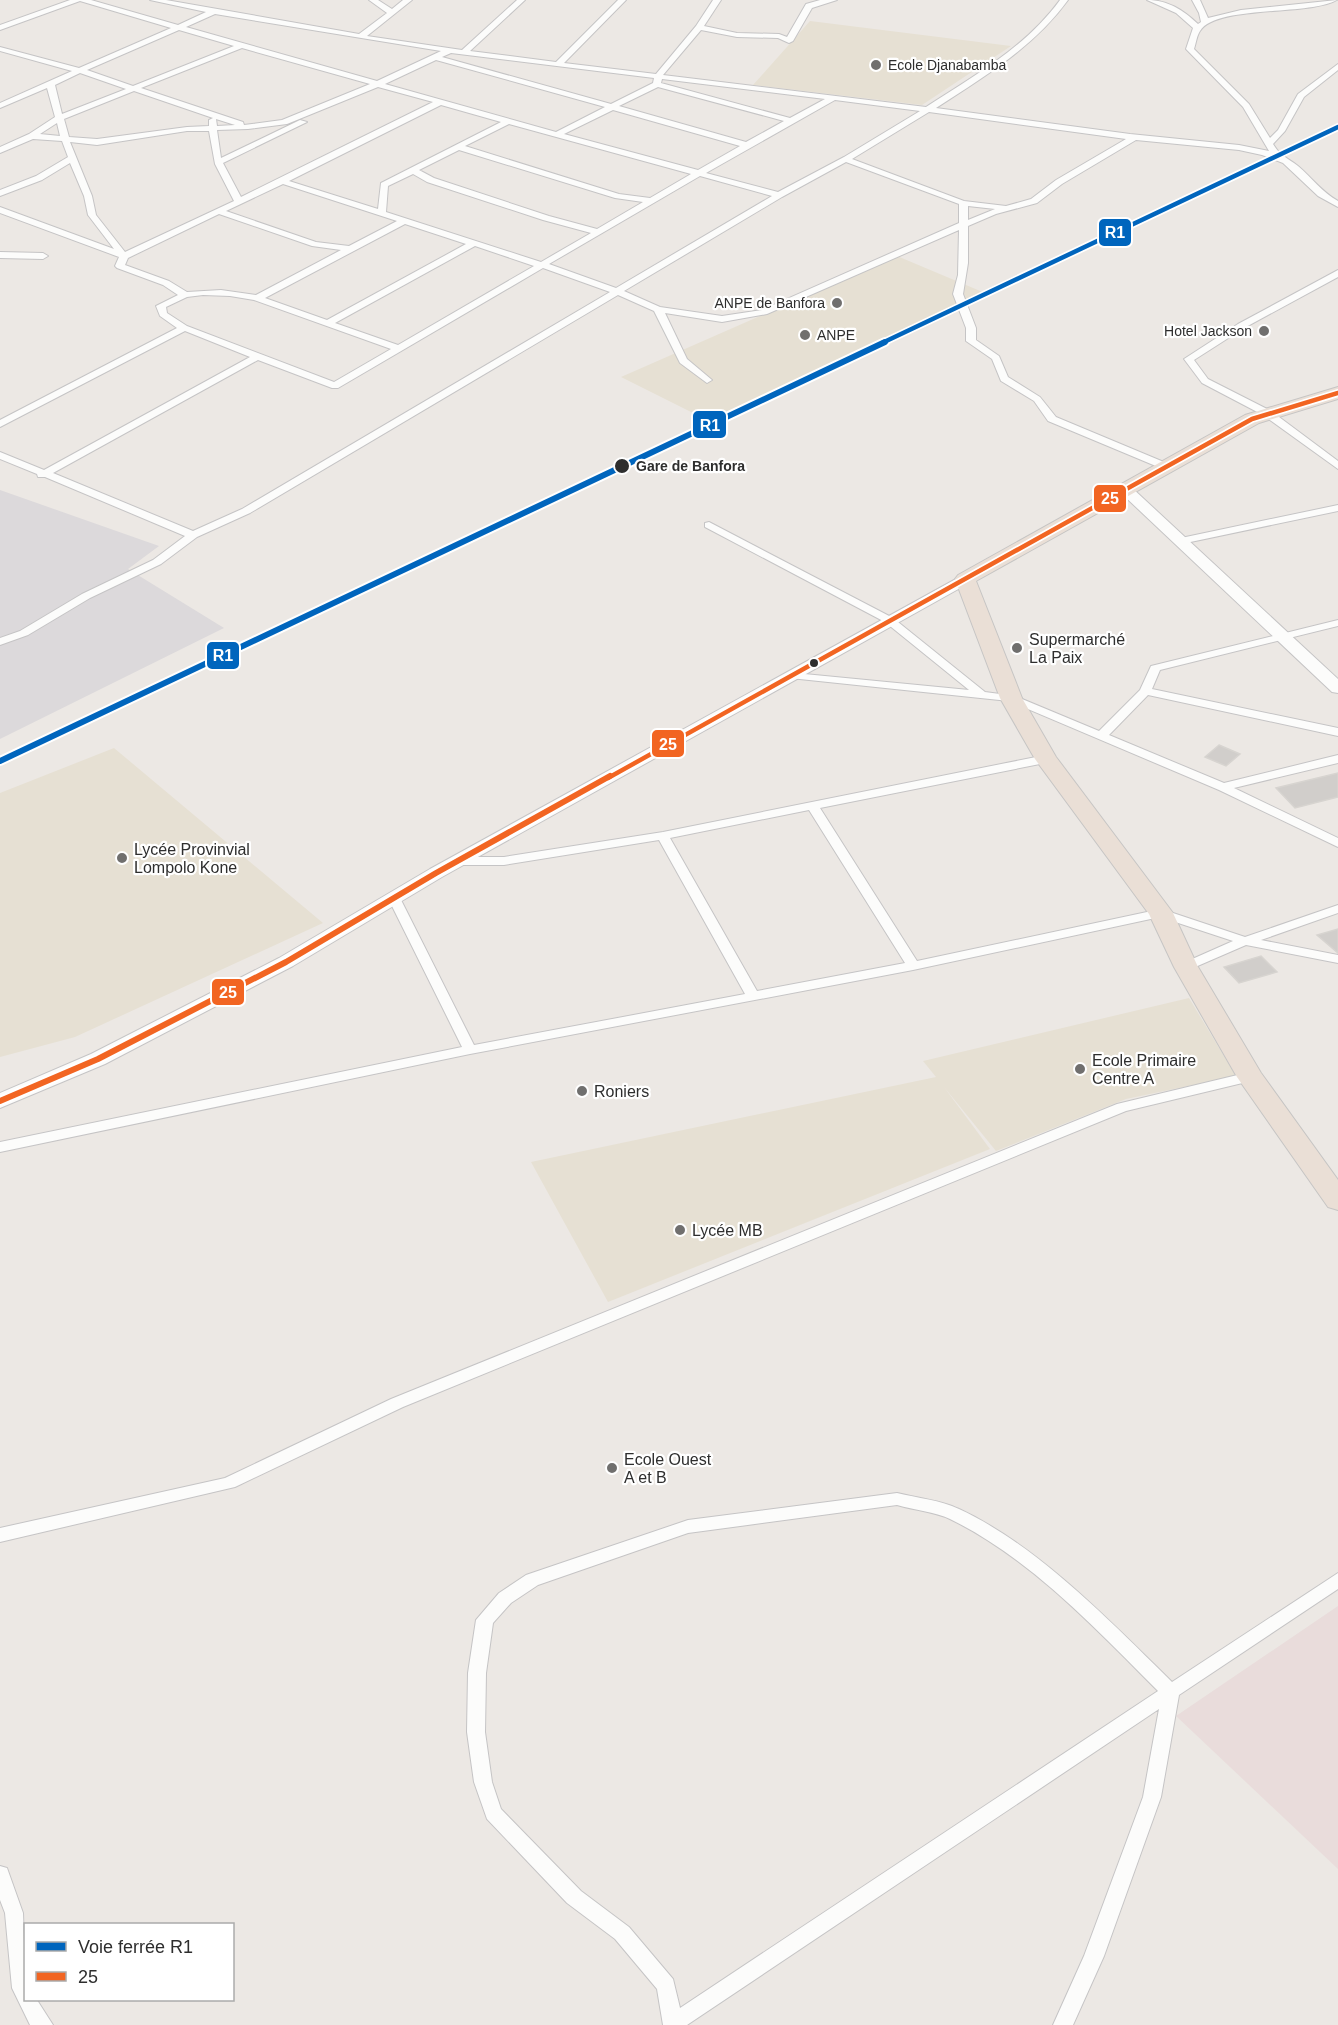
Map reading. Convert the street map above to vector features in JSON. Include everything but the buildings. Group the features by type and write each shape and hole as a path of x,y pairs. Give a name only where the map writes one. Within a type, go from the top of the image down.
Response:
{"highway":[{"path":"1338,393 1267,413 965,579 1011,698 1046,759 1161,913 1186,967 1250,1077 1338,1200"}],"main road":[{"path":"1126,490 1338,688"},
{"path":"0,1101 98,1059 286,962 459,861 965,579"}],"street":[{"path":"0,28 77,0"},
{"path":"83,0 557,135 778,195"},
{"path":"154,0 361,38 558,64 657,80 834,97 1134,138 1252,151 1276,156 1298,170 1314,190 1324,198 1338,204"},
{"path":"373,0 392,13"},
{"path":"361,38 408,0"},
{"path":"464,52 521,0"},
{"path":"558,64 622,0"},
{"path":"557,135 614,106 657,80 717,0"},
{"path":"699,27 737,35 779,36 789,40 802,22 804,11 810,5 833,0"},
{"path":"0,642 24,633 86,596 157,562 193,535 246,511 778,195 847,160 996,65 1042,27 1064,0"},
{"path":"1151,0 1179,11 1197,28"},
{"path":"1196,0 1203,13 1204,21"},
{"path":"1276,156 1246,106 1190,49 1197,28 1204,21 1254,11 1314,6 1333,0"},
{"path":"0,106 215,11"},
{"path":"0,150 32,136 58,118 240,46"},
{"path":"0,49 136,88 248,127"},
{"path":"0,193 39,178 71,157 77,148 97,142 187,129 248,127 284,122 380,83 450,51"},
{"path":"435,57 747,145"},
{"path":"1269,144 1281,131 1301,96 1338,66"},
{"path":"657,80 791,121"},
{"path":"50,83 58,118 71,157 88,196 92,215 124,256"},
{"path":"399,349 257,298 220,291 185,295 161,306 163,314 184,328 334,386 399,349 747,145 834,97"},
{"path":"185,295 166,283 120,266 124,256 282,181 442,101"},
{"path":"212,140 213,115"},
{"path":"219,162 297,126 306,120 304,115"},
{"path":"382,213 384,185 508,121"},
{"path":"187,129 208,135 212,140 223,173 235,188 238,201"},
{"path":"32,136 97,142"},
{"path":"282,181 542,265 617,291 658,309 722,319 764,312 993,212 1034,201 1059,182 1134,138"},
{"path":"458,147 618,196 652,201"},
{"path":"847,160 963,202 1014,208"},
{"path":"413,170 428,181 457,188 525,213 599,232"},
{"path":"1324,198 1338,196"},
{"path":"963,202 961,267 963,281 958,294 971,328 971,341 996,358 1004,379 1037,399 1052,419 1167,467"},
{"path":"0,210 124,256"},
{"path":"218,211 315,244 350,249"},
{"path":"257,298 405,220"},
{"path":"328,323 474,243"},
{"path":"0,255 43,256"},
{"path":"1338,273 1241,326 1189,359 1205,381 1267,413 1338,466"},
{"path":"658,309 682,361 707,380"},
{"path":"0,424 184,328"},
{"path":"42,475 258,357"},
{"path":"0,455 42,475 193,535"},
{"path":"1181,542 1338,508"},
{"path":"709,525 889,620 981,694"},
{"path":"1102,735 1145,691 1155,668 1338,623"},
{"path":"794,676 1011,698 1223,787 1338,843"},
{"path":"1145,691 1338,732"},
{"path":"459,861 504,861 663,836 1046,759"},
{"path":"1223,787 1338,759"},
{"path":"813,806 913,966"},
{"path":"663,836 752,995"},
{"path":"394,898 471,1050"},
{"path":"1186,967 1245,940 1338,909"},
{"path":"0,1147 471,1050 913,966 1161,913 1245,940 1338,959"},
{"path":"0,1535 229,1483 397,1403 601,1322 1122,1107 1250,1077"},
{"path":"1171,1692 1090,1612 1010,1546 953,1513 897,1499 688,1527 532,1580 505,1598 485,1620 477,1673 476,1732 483,1782 493,1813 574,1897 622,1933 666,1985 674,2024 1171,1692 1338,1580"},
{"path":"1063,2025 1094,1956 1152,1797 1171,1692"},
{"path":"0,1874 14,1912 24,1993"},
{"path":"28,2001 38,2021 43,2025"}],"shaded area":[{"name":"Ecole Djanabamba","path":"810,21 1011,46 922,105 753,85"},
{"name":"ANPE","path":"897,256 985,293 709,421 621,377"},
{"path":"0,490 159,546 128,569 224,628 0,739"},
{"name":"Lycée Provinvial Lompolo Kone","path":"114,748 323,923 75,1037 0,1057 0,793"},
{"name":"Lycée MB","path":"1189,998 1236,1076 1126,1099 996,1151 944,1087 990,1149 608,1302 531,1162 936,1077 923,1061"},
{"path":"1338,1606 1338,1869 1176,1716"}],"rail line":[{"name":"R1","path":"0,761 1338,127"}],"transit line":[{"name":"25","path":"0,1101 98,1059 286,962 436,873 1252,419 1338,393"}],"place":[{"name":"Ecole Djanabamba","path":"876,65"},
{"name":"ANPE de Banfora","path":"837,303"},
{"name":"Hotel Jackson","path":"1264,331"},
{"name":"ANPE","path":"805,335"},
{"name":"Gare de Banfora","path":"622,466"},
{"name":"Supermarché La Paix","path":"1017,648"},
{"name":"Lycée Provinvial Lompolo Kone","path":"122,858"},
{"name":"Ecole Primaire Centre A","path":"1080,1069"},
{"name":"Roniers","path":"582,1091"},
{"name":"Lycée MB","path":"680,1230"},
{"name":"Ecole Ouest A et B","path":"612,1468"}]}
